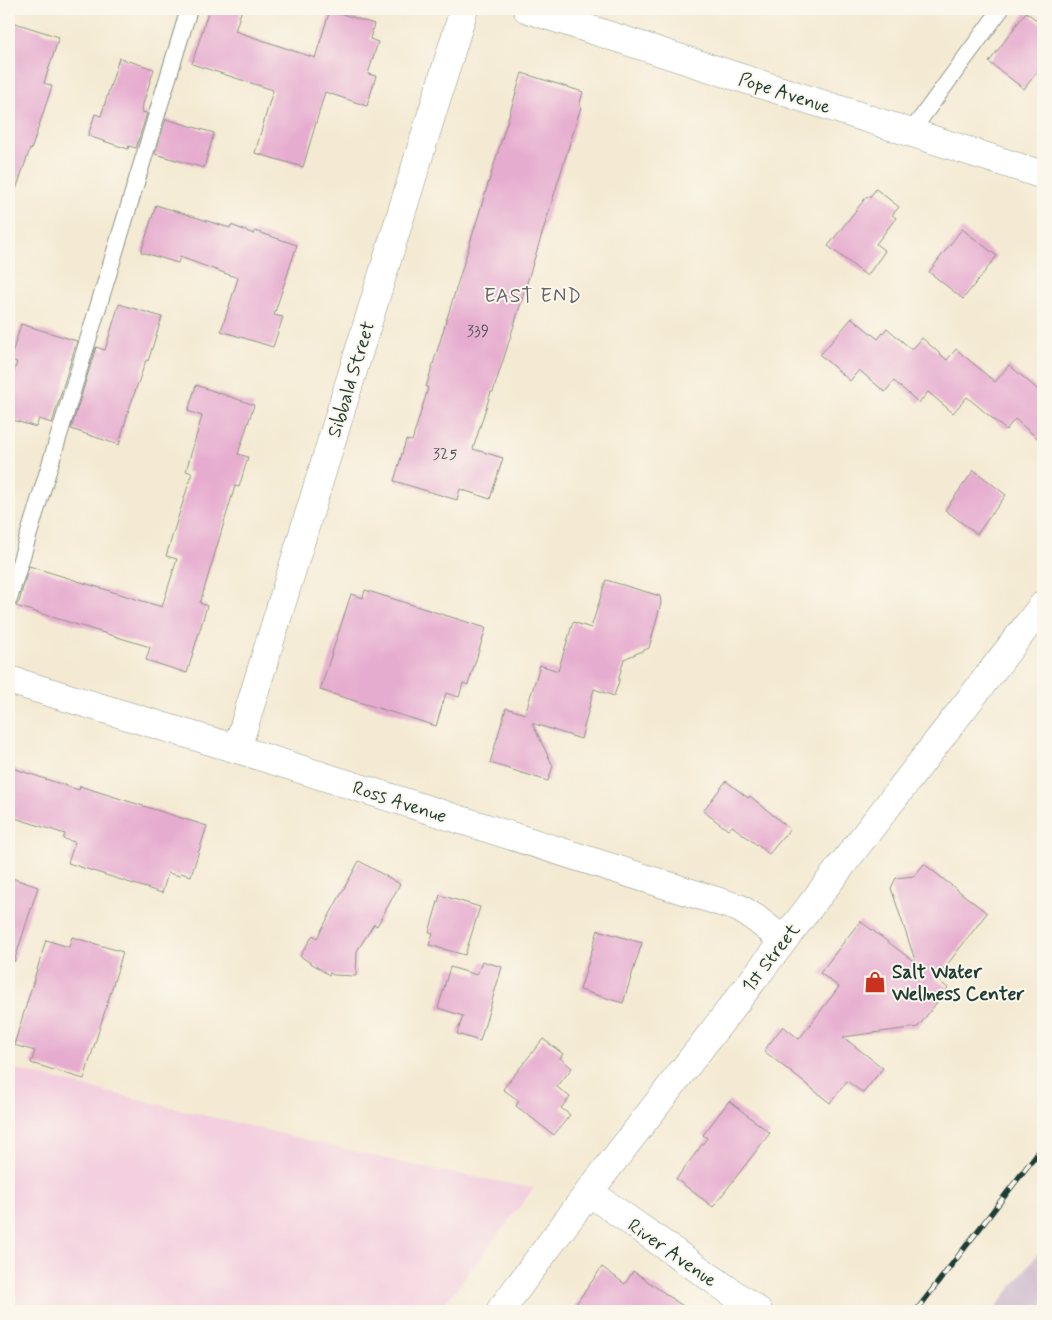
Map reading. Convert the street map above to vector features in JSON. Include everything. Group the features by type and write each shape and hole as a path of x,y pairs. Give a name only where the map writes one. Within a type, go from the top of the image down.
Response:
{"street":[{"name":"Sibbald Street","path":"237,749 464,9"},
{"name":"Pope Avenue","path":"540,11 1043,175"},
{"name":"1st Street","path":"500,1311 782,940 1043,605"},
{"name":"Ross Avenue","path":"9,680 237,749 738,908 755,918 782,940"},
{"name":"River Avenue","path":"589,1192 758,1311"}],"lane":[{"path":"9,599 189,9"},
{"path":"910,133 1001,9"}],"shaded area":[{"path":"9,1068 411,1165 534,1188 439,1311 9,1311"},
{"path":"1043,1247 1043,1311 993,1311"}],"building":[{"path":"209,9 242,9 235,31 315,58 330,10 374,24 370,39 378,42 368,74 376,76 367,106 325,92 303,167 255,153 273,90 192,64"},
{"path":"1026,12 1043,25 1043,64 1024,89 989,62"},
{"path":"9,21 59,37 44,83 52,86 13,198 9,197"},
{"path":"119,58 154,69 143,104 142,112 147,113 136,148 129,146 128,149 88,136 95,114 101,116"},
{"path":"522,73 583,92 579,106 581,107 507,348 473,449 503,458 490,499 460,489 457,500 394,481 406,440 412,441 428,388 426,387"},
{"path":"166,119 214,133 204,168 155,154"},
{"path":"876,189 899,207 892,215 896,218 876,244 885,251 867,276 828,246 867,196 869,198"},
{"path":"156,205 230,228 231,225 254,234 255,231 297,245 274,315 283,317 273,347 221,331 238,278 180,257 178,263 141,252"},
{"path":"962,229 997,256 963,299 929,272"},
{"path":"119,304 162,317 148,361 146,360 128,412 119,445 71,429 96,347 105,350"},
{"path":"852,318 878,339 887,328 912,350 922,338 947,360 956,349 995,382 1009,365 1043,394 1043,443 1015,419 1006,430 967,397 953,413 928,392 919,403 894,381 885,392 859,370 850,381 820,355"},
{"path":"21,324 77,341 52,423 39,419 36,427 9,419 9,386 17,362 10,360"},
{"path":"196,385 254,405 238,454 248,457 239,487 235,486 200,603 207,606 187,673 146,660 150,647 16,606 19,602 29,566 162,607 177,559 166,556 192,473 186,471 202,416 188,411"},
{"path":"974,470 1006,495 977,534 945,510"},
{"path":"606,580 660,596 661,603 649,648 624,659 614,696 594,689 581,739 532,723 553,766 548,781 490,763 506,708 525,714 540,665 558,671 573,622 591,628"},
{"path":"365,590 486,628 468,685 463,683 459,697 446,693 436,726 320,690 351,594 363,598"},
{"path":"9,767 79,790 80,786 207,826 191,876 181,873 180,876 168,873 162,893 68,863 75,842 63,839 65,834 9,816"},
{"path":"726,781 748,798 750,796 790,829 769,854 732,826 728,830 703,811"},
{"path":"359,861 400,884 377,926 374,924 357,951 356,976 333,975 330,973 329,975 300,956 313,935 317,938"},
{"path":"924,864 987,913 936,979 948,988 918,1027 843,1037 883,1068 863,1093 847,1081 830,1103 764,1051 783,1026 799,1039 839,987 820,973 860,921 916,963 891,888 896,878 914,876"},
{"path":"9,877 38,887 14,962 9,961"},
{"path":"440,895 480,907 465,955 429,945 433,933 429,932"},
{"path":"598,930 642,943 623,1003 580,990"},
{"path":"72,937 123,952 84,1079 31,1063 35,1051 14,1045 46,940 69,947"},
{"path":"482,961 502,967 480,1041 457,1034 463,1016 438,1008 450,967 477,975"},
{"path":"543,1039 563,1054 560,1058 572,1068 557,1087 570,1097 561,1108 570,1115 554,1135 516,1106 519,1101 503,1089"},
{"path":"729,1101 770,1133 713,1207 676,1179 707,1138 703,1135"},
{"path":"602,1267 625,1284 633,1271 690,1311 571,1311"}],"railway":[{"path":"916,1311 1043,1146"}],"place":[{"name":"Salt Water Wellness Center","path":"875,982"}],"district":[{"name":"EAST END","path":"533,295"}]}
